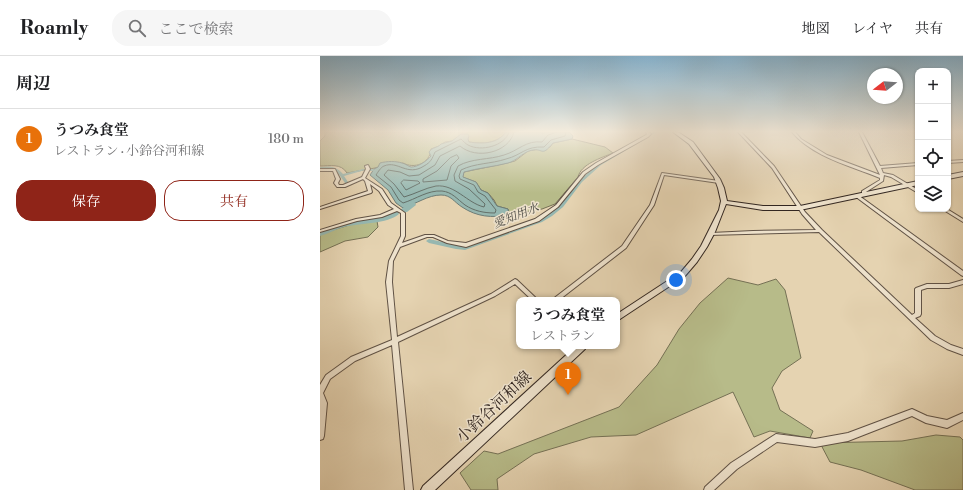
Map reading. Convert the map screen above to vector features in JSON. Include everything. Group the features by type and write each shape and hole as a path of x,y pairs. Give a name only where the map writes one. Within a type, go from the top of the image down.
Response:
{"main road":[{"path":"620,316 683,274 702,252 711,234 724,202 719,182 698,152"},
{"path":"951,176 963,174"},
{"path":"724,202 763,208 800,208 915,185"},
{"name":"小鈴谷河和線","path":"427,490 577,349"}],"street":[{"path":"399,246 427,236 434,236 447,242 466,245 537,220 558,206 585,173 596,164 617,152"},
{"path":"759,152 773,167 800,208 820,231 933,338 949,347 963,352"},
{"path":"820,152 826,156 882,176 892,176 915,190"},
{"path":"867,194 863,192 882,180 879,167 871,152"},
{"path":"951,162 963,161"},
{"path":"879,167 915,164"},
{"path":"320,208 370,192 365,179 368,169 367,166"},
{"path":"320,170 334,170 338,179 336,183 338,186 344,186 365,179"},
{"path":"585,173 591,175"},
{"path":"559,297 624,247 652,205 663,174 719,182"},
{"path":"365,179 381,190 389,204 396,210 403,213 403,236 391,261 389,282 409,490"},
{"path":"856,196 963,274"},
{"path":"320,231 356,220 381,216 396,210"},
{"path":"949,212 963,221"},
{"path":"711,234 820,231"},
{"path":"320,392 328,377 353,359 493,295 515,281 531,297"},
{"path":"912,318 918,314 918,289 927,286 949,286 963,282"},
{"path":"320,395 324,403 320,436"},
{"path":"708,490 734,466 776,438 815,443 848,437 912,412 926,419 946,424 963,416"}],"green space":[{"path":"320,152 430,152 425,162 416,165 407,165 403,163 347,173 338,166 320,166"},
{"path":"526,152 613,153 597,159 583,168 578,177 555,204 542,209 509,215 508,209 497,206 488,193 481,190 476,182 462,177 464,172 515,161"},
{"path":"377,221 378,227 368,237 345,241 320,252 320,234 359,222"},
{"path":"728,278 758,285 776,279 785,290 801,358 782,371 772,388 780,410 813,431 810,438 770,431 754,437 733,392 636,435 591,437 534,454 497,479 498,490 471,490 460,473 484,451 498,454 619,407 657,365 679,329 700,303"},
{"path":"936,435 960,437 963,440 963,490 915,490 861,470 830,462 820,443 902,441"}],"water":[{"path":"429,152 526,152 514,161 508,163 464,172 463,177 476,182 481,190 488,193 497,206 508,209 509,215 479,215 462,207 450,197 444,195 436,195 403,208 396,203 388,190 370,175 380,163 383,162 397,162 414,167 425,162 431,156"}],"waterway":[{"name":"愛知用水","path":"429,241 465,248 540,221 561,206 581,181 600,164 621,152"},
{"name":"愛知用水","path":"320,168 336,169 346,182"},
{"name":"愛知用水","path":"342,175 363,170"},
{"path":"404,210 412,205"},
{"path":"320,233 342,225 384,218 395,214"}],"place":[{"name":"うつみ食堂","path":"568,395"}]}
